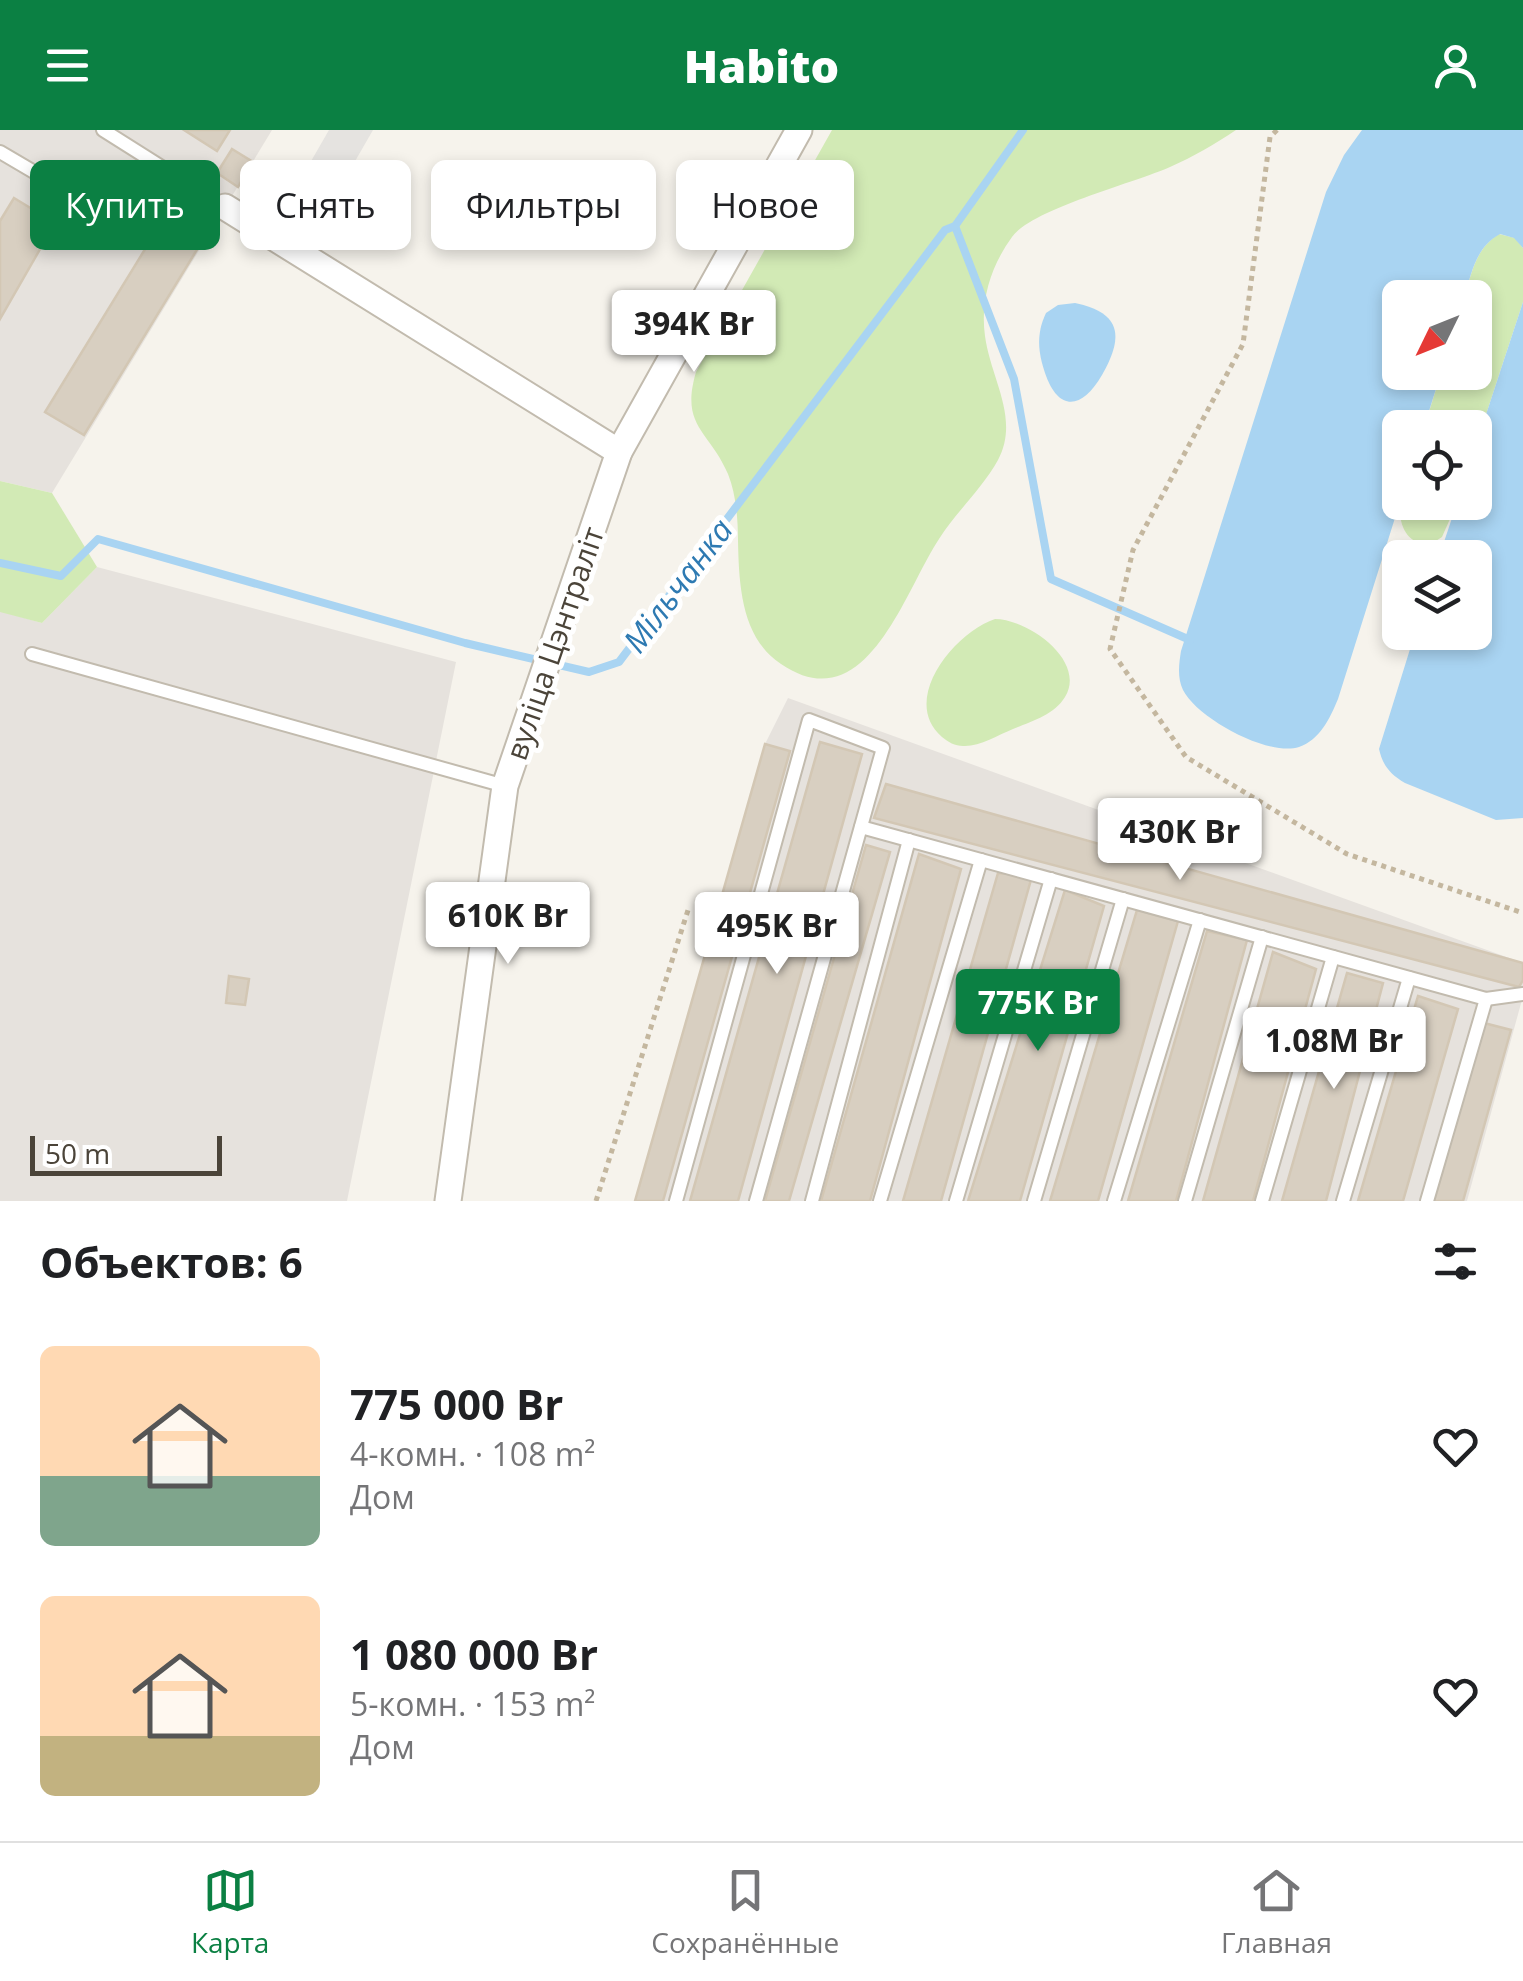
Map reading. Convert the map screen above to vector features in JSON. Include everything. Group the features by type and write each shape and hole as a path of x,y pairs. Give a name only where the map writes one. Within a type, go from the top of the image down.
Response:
{"street":[{"name":"вуліца Цэнтраліт","path":"448,1201 505,786 619,452 800,130"},
{"path":"225,207 619,452"}],"lane":[{"path":"103,130 225,207"},
{"path":"0,152 30,170"},
{"path":"32,654 505,786"},
{"path":"676,1201 809,720 883,748 756,1201"},
{"path":"860,827 1486,999 1523,994"},
{"path":"812,1201 909,840"},
{"path":"880,1201 982,860"},
{"path":"956,1201 1051,879"},
{"path":"1034,1201 1123,899"},
{"path":"1114,1201 1200,920"},
{"path":"1185,1201 1262,937"},
{"path":"1262,1201 1333,956"},
{"path":"1343,1201 1409,978"},
{"path":"1426,1201 1486,999"}],"path":[{"path":"1277,130 1270,136 1243,344 1133,550 1110,650 1186,757 1347,854 1523,913"},
{"path":"596,1201 688,910"}],"shaded area":[{"path":"0,130 272,130 254,160 240,160 240,183 220,216 220,160 30,160 30,250 199,250 52,493 0,481"},
{"path":"329,130 373,130 356,160 312,160"},
{"path":"97,567 456,662 347,1201 0,1201 0,611 42,623"},
{"path":"788,698 1523,963 1523,996 1467,1201 635,1201 765,744"}],"green space":[{"path":"832,130 1236,130 1170,167 1040,216 1012,237 993,272 984,309 988,352 1005,414 1004,444 998,460 939,539 879,643 859,664 837,676 811,677 781,664 768,653 750,625 741,592 733,490 721,459 694,417 692,390 696,372 765,250 854,250 854,160 815,160"},
{"path":"1499,234 1515,238 1523,248 1523,302 1487,410 1430,410 1436,390 1492,390 1492,280 1470,280 1480,253"},
{"path":"0,481 52,493 97,567 42,623 0,612"},
{"path":"1402,520 1450,520 1437,540 1413,540"},
{"path":"995,619 1023,626 1051,644 1068,670 1070,683 1065,697 1042,717 982,743 960,746 942,737 930,722 929,687 949,652 979,626"}],"water":[{"path":"1362,130 1523,130 1523,248 1514,238 1500,234 1485,246 1470,280 1382,280 1382,390 1436,390 1429,410 1382,410 1382,520 1394,520 1388,540 1382,540 1382,559 1328,721 1313,739 1286,749 1252,741 1203,712 1183,690 1180,660 1326,192 1344,155"},
{"path":"1523,302 1523,818 1496,820 1405,783 1388,769 1379,749 1410,650 1492,650 1492,540 1445,540 1451,520 1492,520 1492,410 1487,410"},
{"path":"1075,303 1091,307 1110,320 1115,339 1109,362 1095,386 1072,402 1057,395 1051,386 1039,343 1046,313 1058,305"}],"building":[{"path":"184,130 230,130 217,151"},
{"path":"232,149 250,160 240,160 238,187 220,175"},
{"path":"14,198 30,208 30,250 40,250 0,319 0,221"},
{"path":"145,250 197,250 84,435 45,412"},
{"path":"820,742 862,754 738,1201 690,1201"},
{"path":"765,744 790,751 663,1201 635,1201"},
{"path":"886,784 1523,963 1523,980 1519,987 874,818"},
{"path":"866,845 890,852 789,1201 765,1201"},
{"path":"919,854 961,869 870,1201 821,1201"},
{"path":"998,873 1032,876 941,1201 903,1201"},
{"path":"1065,890 1104,906 1020,1201 968,1201"},
{"path":"1137,910 1178,921 1098,1201 1050,1201"},
{"path":"1207,931 1247,940 1176,1201 1128,1201"},
{"path":"1273,952 1316,969 1253,1201 1203,1201"},
{"path":"1347,973 1383,983 1326,1201 1282,1201"},
{"path":"229,976 249,979 245,1005 226,1003"},
{"path":"1418,996 1458,1009 1403,1201 1358,1201"},
{"path":"1484,1023 1511,1030 1463,1201 1434,1201"}],"waterway":[{"name":"Мільчанка","path":"0,563 61,576 98,539 465,643 589,672 619,662 945,230 955,226 1023,130"},
{"path":"955,226 1014,379 1051,579 1190,640"}]}
